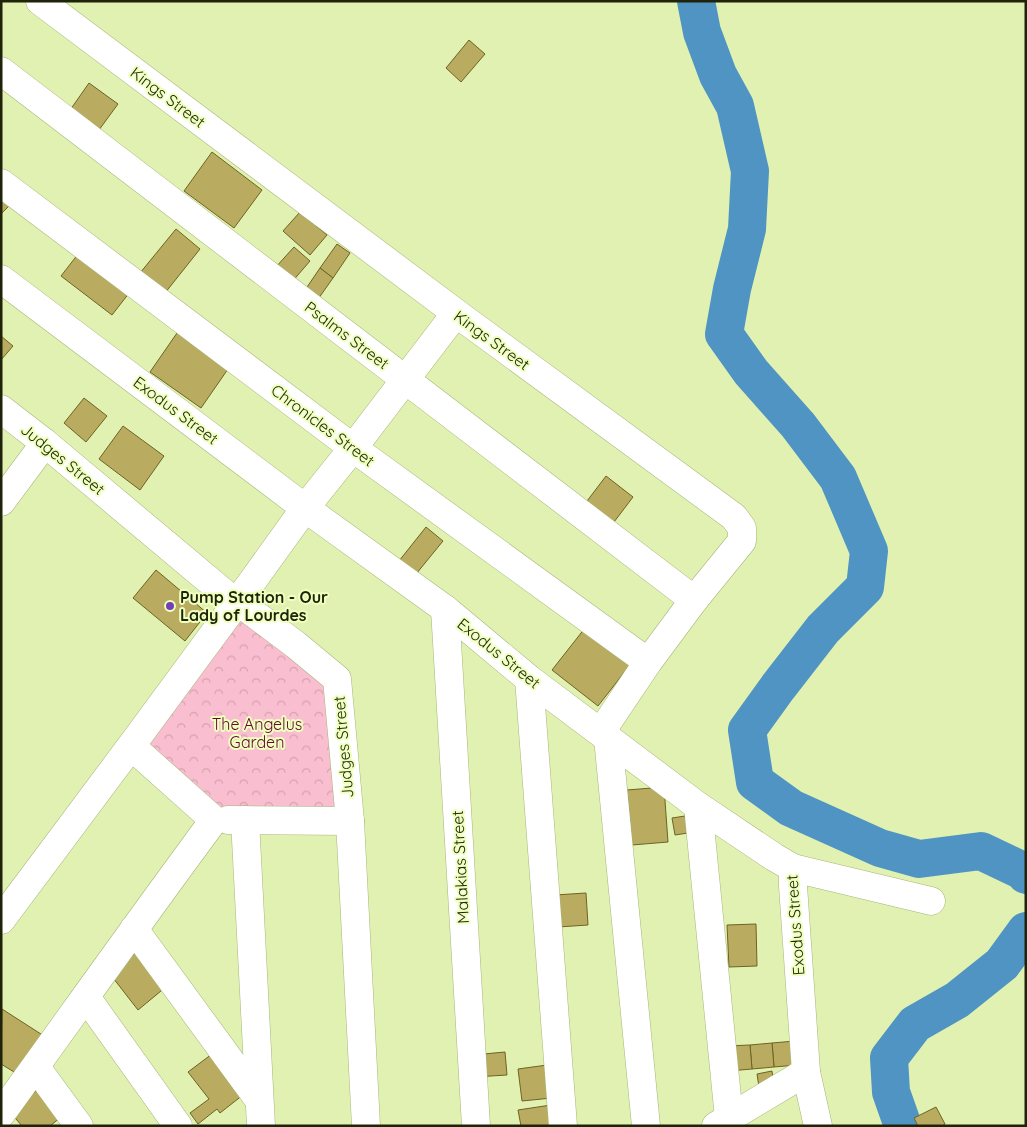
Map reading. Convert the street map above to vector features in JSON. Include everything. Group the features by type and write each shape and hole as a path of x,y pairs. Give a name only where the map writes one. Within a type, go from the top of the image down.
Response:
{"street":[{"name":"Kings Street","path":"40,1 456,314 734,517 742,528 742,541 694,600 648,662 604,735"},
{"name":"Psalms Street","path":"1,71 694,600"},
{"name":"Chronicles Street","path":"1,183 353,448 648,662"},
{"name":"Exodus Street","path":"1,279 305,508 445,609 529,679 698,806 793,868 792,886 806,1072 818,1126"},
{"path":"1,920 305,508 456,314"},
{"name":"Judges Street","path":"1,409 236,603 244,606 296,645 337,679 350,821 366,1126"},
{"path":"1,502 45,444"},
{"name":"Malakias Street","path":"445,609 476,1126"},
{"path":"529,679 562,1126"},
{"path":"604,735 646,1126"},
{"path":"131,746 214,820 350,821"},
{"path":"698,806 723,1122 806,1072"},
{"path":"1,1114 214,820"},
{"path":"245,820 260,1113"},
{"path":"793,868 931,901"},
{"path":"134,929 260,1113"},
{"path":"86,997 178,1126"},
{"path":"36,1066 79,1126"}],"green space":[{"name":"The Angelus Garden","path":"243,608 335,681 347,817 218,815 139,753"}],"building":[{"path":"469,40 485,54 461,82 446,68"},
{"path":"89,83 118,104 96,134 68,113"},
{"path":"212,152 262,190 234,228 184,191"},
{"path":"1,191 13,202 1,214"},
{"path":"300,212 327,235 310,255 283,231"},
{"path":"176,229 200,249 165,293 140,273"},
{"path":"337,244 350,253 333,278 320,268"},
{"path":"294,247 310,261 291,283 275,268"},
{"path":"82,249 133,288 112,315 61,276"},
{"path":"320,268 333,278 316,302 303,293"},
{"path":"177,333 228,369 201,408 150,372"},
{"path":"1,336 13,346 1,360"},
{"path":"84,398 107,416 86,442 64,423"},
{"path":"123,426 164,456 140,490 99,459"},
{"path":"606,476 633,497 611,526 584,505"},
{"path":"426,527 443,541 412,579 395,566"},
{"name":"Pump Station - Our Lady of Lourdes","path":"156,570 207,613 185,641 133,598"},
{"path":"585,628 630,665 598,706 552,670"},
{"path":"664,787 668,842 632,845 627,790"},
{"path":"685,816 688,833 675,835 672,818"},
{"path":"586,893 588,925 558,927 555,895"},
{"path":"756,924 757,966 729,967 727,925"},
{"path":"139,950 167,986 138,1010 110,974"},
{"path":"2,1009 44,1036 19,1075 1,1064"},
{"path":"795,1041 797,1065 774,1067 772,1043"},
{"path":"772,1043 774,1067 752,1069 750,1045"},
{"path":"750,1045 752,1069 729,1071 727,1046"},
{"path":"216,1051 248,1091 220,1113 217,1109 198,1124 190,1113 209,1099 188,1072"},
{"path":"505,1052 507,1075 475,1077 473,1055"},
{"path":"547,1065 552,1098 522,1101 518,1069"},
{"path":"772,1071 774,1085 759,1087 757,1074"},
{"path":"38,1089 61,1117 50,1126 22,1126 10,1112"},
{"path":"551,1105 555,1126 521,1126 518,1110"},
{"path":"936,1107 945,1124 942,1126 918,1126 914,1118"}],"waterway":[{"path":"696,1 702,32 718,75 735,106 750,171 747,229 732,289 724,334 751,372 798,425 838,478 869,551 865,587 823,629 747,730 755,782 791,808 880,848 919,859 981,851 1023,871 1026,875"},
{"path":"903,1126 891,1092 889,1058 915,1024 957,1000 1002,964 1026,931"}],"place":[{"name":"Pump Station - Our Lady of Lourdes","path":"170,606"}]}
